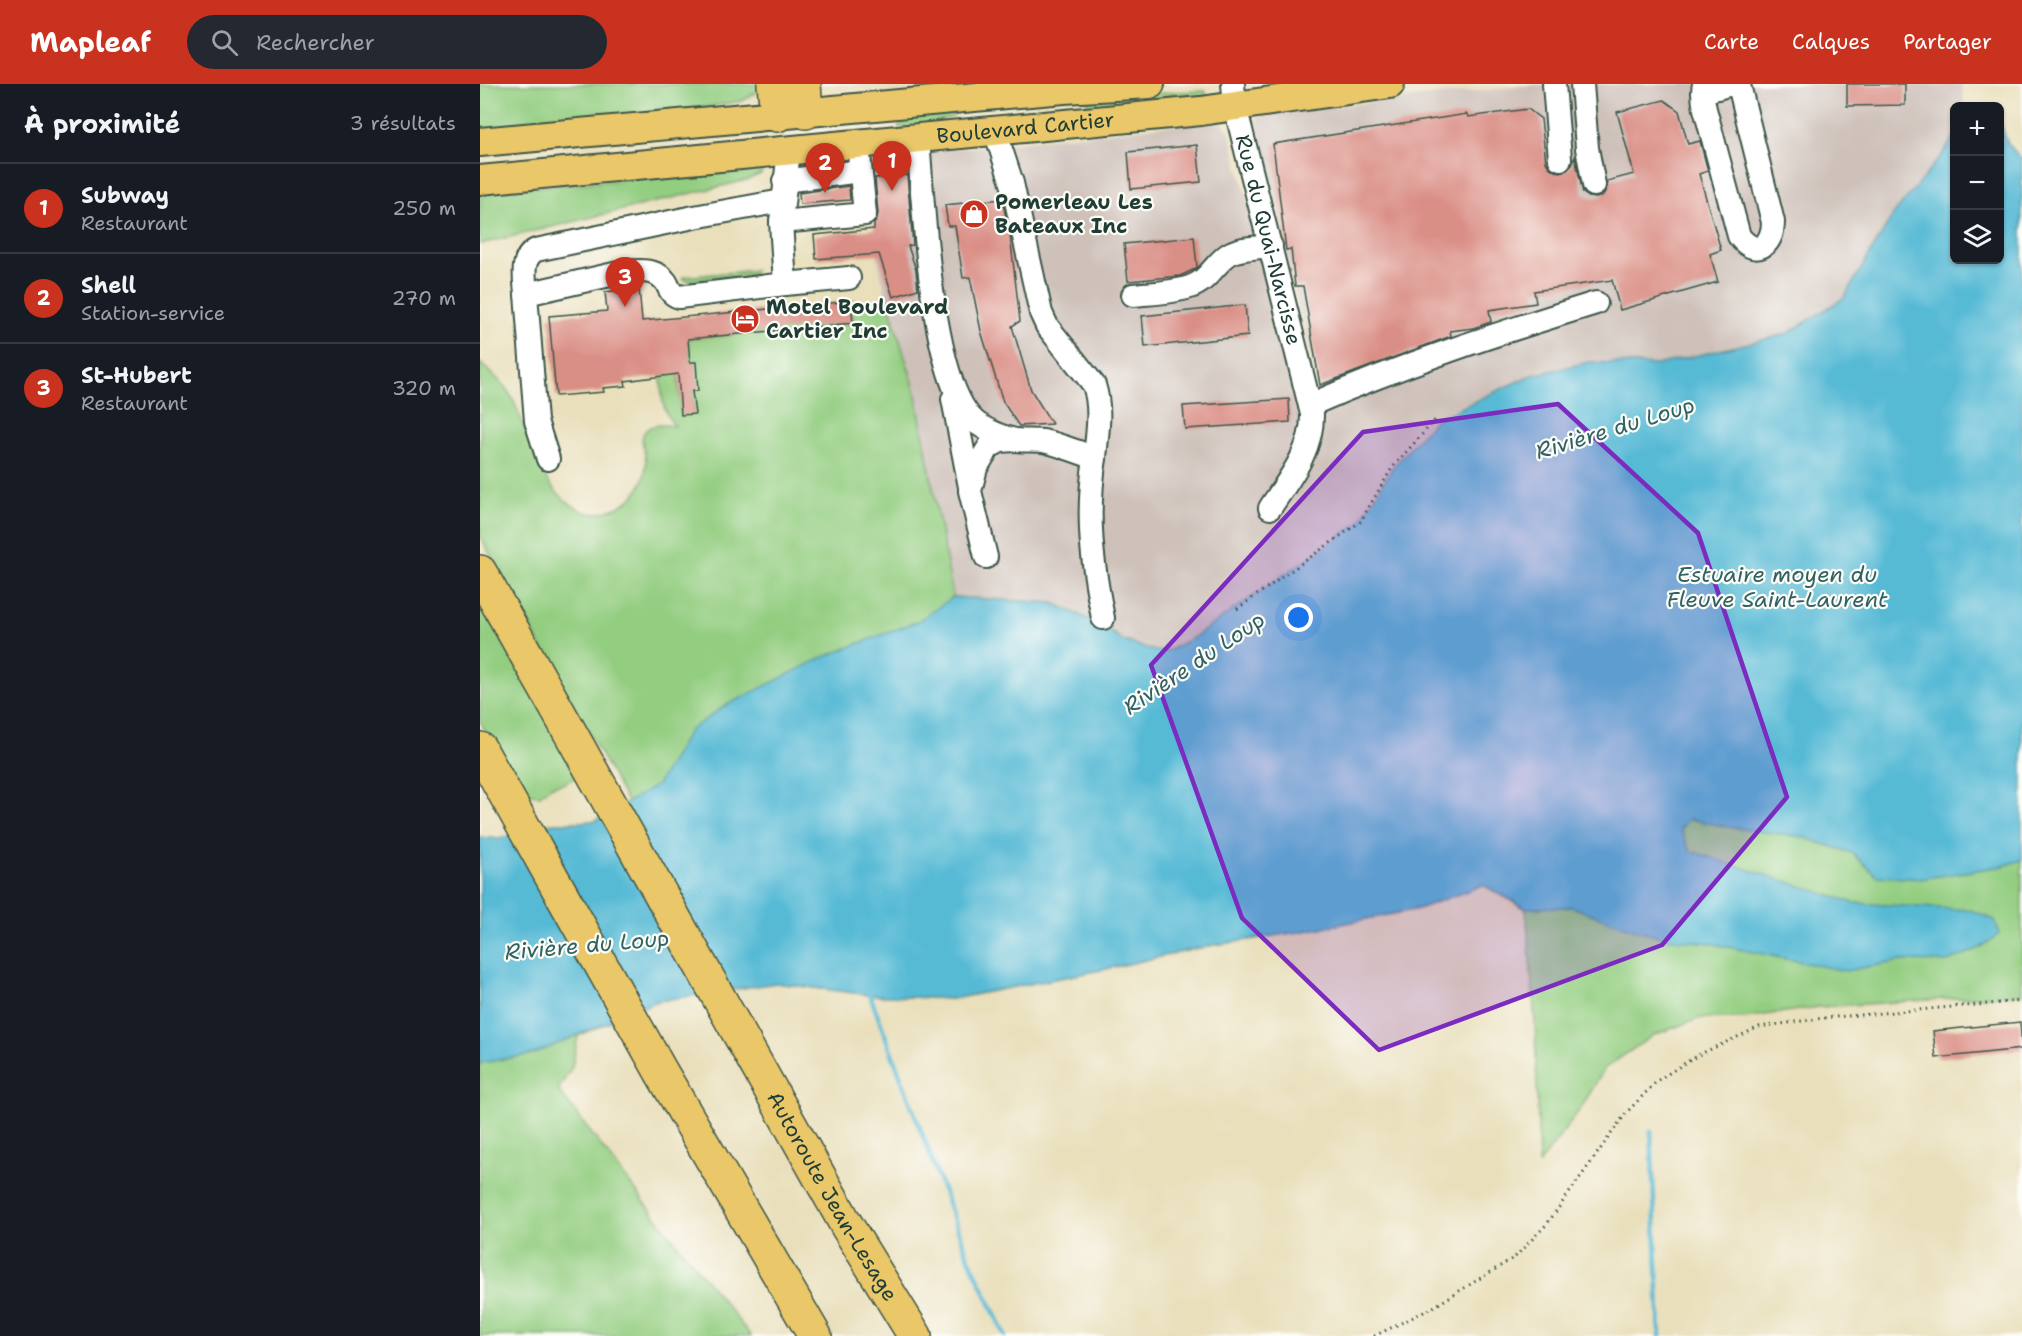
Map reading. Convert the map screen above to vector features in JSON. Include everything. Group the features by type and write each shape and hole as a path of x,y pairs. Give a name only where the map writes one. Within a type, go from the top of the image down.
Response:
{"highway":[{"name":"Autoroute Jean-Lesage","path":"480,572 847,1226 915,1336"},
{"path":"480,749 660,1070 815,1336"}],"main road":[{"name":"Boulevard Cartier","path":"480,180 792,150 859,158 918,138 1056,125 1234,95 1390,84"},
{"name":"Boulevard Cartier","path":"480,142 790,99 1134,85"},
{"path":"790,99 792,150"}],"street":[{"path":"1554,84 1560,159"},
{"path":"1582,84 1587,148 1594,185"},
{"path":"1732,84 1740,89 1773,222 1771,239 1759,248 1748,246 1738,236 1705,109 1703,88 1732,84"},
{"path":"1047,87 1056,125"},
{"name":"Rue du Quai-Narcisse","path":"1234,95 1309,400 1312,427 1308,445 1297,467 1270,508"},
{"path":"995,131 1012,183 1041,313 1047,326 1094,385 1098,396 1099,419 1090,490 1090,519 1094,572 1103,618"},
{"path":"918,138 931,281 970,491 986,557"},
{"path":"785,284 782,201 792,150"},
{"path":"548,459 536,421 526,294 525,261 528,255 536,250 782,201 859,158 865,214 782,201"},
{"path":"1133,295 1190,287 1203,280 1228,255 1236,251 1271,246"},
{"path":"526,294 623,272 638,271 659,276 670,291 679,297 849,278"},
{"path":"1309,400 1464,345 1596,303"},
{"path":"950,381 964,410 976,423 992,432 1015,440"},
{"path":"970,491 976,468 989,447 1000,441 1040,441 1095,458"}],"path":[{"path":"1237,609 1360,522 1392,468 1435,420"},
{"path":"1374,1336 1430,1309 1515,1257 1547,1224 1626,1113 1658,1080 1698,1055 1759,1027 1824,1018 2022,1001"}],"highlighted area":[{"path":"1558,404 1698,533 1787,797 1662,945 1379,1050 1242,918 1151,665 1363,432"}],"shaded area":[{"path":"1544,84 1962,84 1964,102 1950,102 1950,143 1893,215 1844,298 1787,334 1657,365 1589,362 1529,376 1435,420 1392,468 1360,522 1193,638 1170,650 1155,651 1124,641 1095,622 1053,603 953,597 915,389 887,299 876,251 868,158 1213,121 1223,124 1229,131 1300,396 1319,390 1257,122 1258,118 1266,113"}],"green space":[{"path":"480,84 763,84 757,92 742,101 633,119 480,134"},
{"path":"1206,91 1206,99 1087,108 1087,100"},
{"path":"952,112 953,117 899,128 899,124 925,115"},
{"path":"764,167 761,174 747,180 480,244 480,192"},
{"path":"755,270 753,275 687,281 683,278 683,277"},
{"path":"887,299 915,389 953,597 1053,603 1095,622 1124,641 1155,651 1170,650 1193,638 1288,572 1231,627 730,885 480,837 499,839 543,824 595,821 627,802 480,536 480,363 501,382 511,396 535,456 550,484 573,506 588,513 598,513 626,503 638,490 645,473 646,459 642,441 645,431 657,425 675,426 665,411 663,402 661,355 676,354 681,415 695,413 692,391 697,391 696,362 690,362 688,339 853,323 851,301 871,302"},
{"path":"480,603 580,775 565,783 552,786 540,795 528,794 516,787 480,721"},
{"path":"1193,701 2003,866 2022,860 2022,994 1819,1007 1743,1018 1701,1018 1654,1035 1605,1068 1581,1108 1539,1164 1535,1020 1526,909 1483,885 1418,909 1305,931 1208,946 1101,970 952,999 870,995 776,983 657,1001 578,1036 572,1067 558,1090 751,1336 480,1336 480,987"}],"water":[{"name":"Estuaire moyen du Fleuve Saint-Laurent","path":"2004,132 2008,143 2022,160 2022,860 2003,866 1920,879 1877,876 1852,853 1802,837 1727,827 1689,819 1680,829 1690,851 1854,903 1970,910 1995,920 1999,934 1980,948 1947,962 1902,961 1845,971 1709,943 1664,938 1572,907 1526,908 1483,885 1418,909 1305,931 1208,946 1101,970 952,999 870,995 776,983 657,1001 534,1054 480,1063 480,837 499,839 543,824 595,821 657,785 689,731 723,707 821,658 918,621 953,597 1053,603 1095,622 1124,641 1155,651 1170,650 1193,638 1360,522 1392,468 1435,420 1529,376 1589,362 1657,365 1787,334 1844,298 1893,215 1950,143 1950,264 2004,264"}],"building":[{"path":"1847,84 1905,84 1905,105 1847,106"},
{"path":"1664,100 1679,111 1688,144 1700,141 1708,171 1699,174 1721,250 1710,254 1718,282 1620,310 1612,280 1534,291 1536,303 1489,310 1491,322 1473,328 1450,331 1451,336 1320,385 1303,286 1295,286 1291,249 1286,250 1273,144 1467,114 1468,117 1528,109 1541,119 1546,162 1549,167 1562,172 1572,165 1575,157 1583,193 1596,198 1602,196 1606,190 1607,181 1634,174 1617,112"},
{"path":"1197,145 1201,182 1131,189 1128,152"},
{"path":"907,175 913,245 908,246 916,270 918,289 893,297 879,254 816,259 814,235 874,229 878,213 875,178"},
{"path":"849,186 850,200 800,204 799,193"},
{"path":"1002,199 1010,235 1020,321 1012,326 1031,390 1052,424 1019,426 1003,402 981,331 970,277 963,278 955,226 948,226 945,205"},
{"path":"1194,237 1197,267 1193,270 1180,276 1128,281 1124,244"},
{"path":"639,288 642,321 851,301 853,323 688,339 690,362 696,362 698,391 692,391 695,414 681,415 678,374 625,381 626,386 603,388 604,392 556,396 549,316 607,311 605,292"},
{"path":"1245,305 1248,336 1145,347 1142,316"},
{"path":"1289,399 1290,422 1185,429 1183,406"},
{"path":"2020,1022 2022,1049 1936,1058 1933,1031"}],"waterway":[{"path":"870,995 968,1256 1005,1336"},
{"path":"1651,1131 1660,1336"}],"place":[{"name":"Subway","path":"892,191"},
{"name":"Shell","path":"825,193"},
{"name":"Pomerleau Les Bateaux Inc","path":"974,214"},
{"name":"St-Hubert","path":"625,307"},
{"name":"Motel Boulevard Cartier Inc","path":"745,319"}],"water label":[{"name":"Rivière du Loup","path":"1615,428"},
{"name":"Rivière du Loup","path":"1194,663"},
{"name":"Rivière du Loup","path":"587,945"}]}
